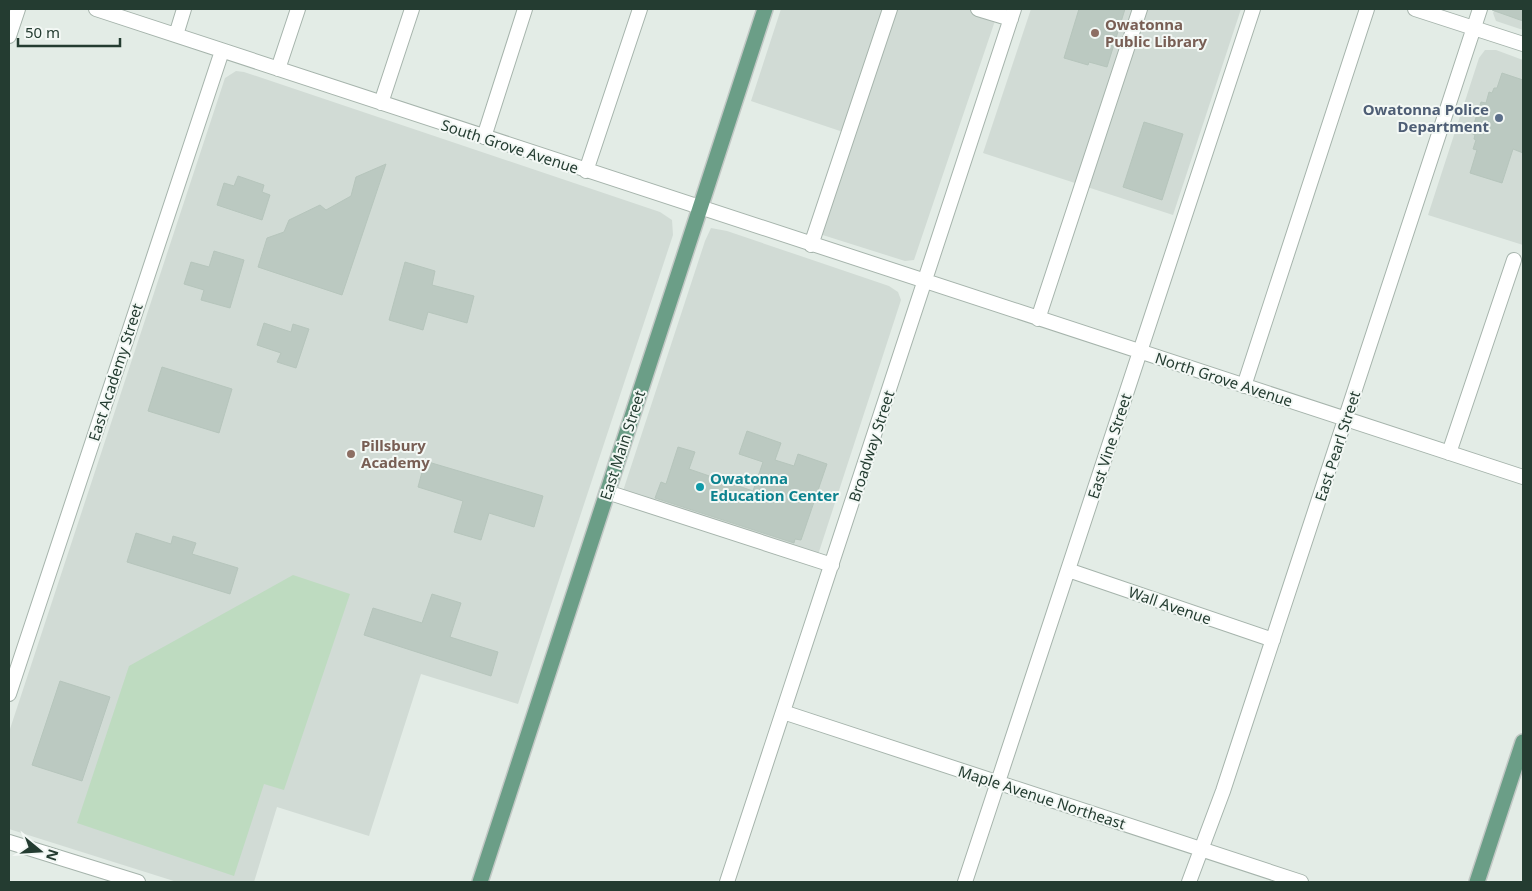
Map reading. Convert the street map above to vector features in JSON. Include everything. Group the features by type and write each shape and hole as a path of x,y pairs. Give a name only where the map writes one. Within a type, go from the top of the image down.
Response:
{"main road":[{"name":"East Main Street","path":"480,882 765,9"},
{"path":"1478,882 1523,742"}],"street":[{"path":"9,36 18,9"},
{"name":"South Grove Avenue","path":"96,9 924,282"},
{"path":"176,35 184,9"},
{"path":"278,69 298,9"},
{"path":"381,103 412,9"},
{"path":"484,137 525,9"},
{"path":"586,171 640,9"},
{"path":"811,245 890,9"},
{"path":"978,9 1012,14"},
{"path":"1038,319 1140,9"},
{"name":"East Vine Street","path":"965,882 1254,9"},
{"path":"1244,386 1367,9"},
{"path":"1415,9 1523,44"},
{"name":"East Pearl Street","path":"1189,882 1202,850 1273,640 1480,9"},
{"name":"Broadway Street","path":"727,882 1012,14"},
{"name":"East Academy Street","path":"9,694 222,50"},
{"path":"1450,453 1514,260"},
{"name":"North Grove Avenue","path":"924,282 1523,477"},
{"path":"607,492 832,565"},
{"name":"Wall Avenue","path":"1068,570 1273,640"},
{"name":"Maple Avenue Northeast","path":"783,712 1301,882"},
{"path":"9,842 138,882"}],"shaded area":[{"path":"781,9 999,9 914,260 905,261 810,231 843,132 751,101"},
{"path":"1031,9 1241,9 1173,215 983,153"},
{"path":"1495,9 1523,9 1523,30 1496,21 1493,13"},
{"path":"1485,50 1496,50 1523,60 1523,245 1428,215 1479,58"},
{"name":"Pillsbury Academy","path":"236,71 244,72 660,212 672,220 673,235 518,704 421,674 369,836 277,807 254,882 177,882 9,829 9,732 225,78"},
{"path":"711,228 727,231 889,286 898,292 901,300 817,558 622,494 705,241"}],"green space":[{"path":"293,575 350,594 284,790 264,784 234,876 77,823 129,666"}],"building":[{"name":"Owatonna Public Library","path":"1079,9 1125,9 1107,67 1089,62 1088,65 1064,58"},
{"path":"1523,9 1523,21 1492,10"},
{"name":"Owatonna Police Department","path":"1502,73 1523,80 1523,153 1513,149 1502,183 1470,173 1477,150 1473,149 1476,140 1474,139 1475,135 1471,133 1481,102 1486,103 1489,92 1492,93 1494,88 1497,88"},
{"path":"1144,122 1183,134 1162,200 1123,187"},
{"path":"386,164 342,295 258,267 267,238 284,232 289,220 320,205 326,210 351,196 356,177"},
{"path":"238,176 264,185 262,192 270,195 262,220 217,205 224,183 234,186"},
{"path":"214,251 244,260 230,308 201,300 204,290 184,284 191,262 209,267"},
{"path":"405,262 435,271 432,285 474,296 467,323 428,312 423,330 389,320"},
{"path":"264,323 291,332 293,324 309,329 296,368 277,362 281,353 257,345"},
{"path":"162,367 232,389 219,433 148,411"},
{"name":"Owatonna Education Center","path":"747,431 781,443 775,460 794,466 798,454 827,464 801,540 795,539 794,543 655,498 661,482 666,484 678,447 695,452 689,469 753,491 763,462 739,454"},
{"path":"425,461 543,496 534,527 489,513 481,540 454,532 463,501 418,487"},
{"path":"136,533 171,544 173,536 196,543 192,554 238,568 230,594 127,562"},
{"path":"432,594 461,603 450,637 498,652 491,676 364,635 373,608 422,623"},
{"path":"60,681 110,697 82,781 32,765"}],"place":[{"name":"Owatonna Public Library","path":"1095,33"},
{"name":"Owatonna Police Department","path":"1499,118"},
{"name":"Pillsbury Academy","path":"351,454"},
{"name":"Owatonna Education Center","path":"700,487"}]}
